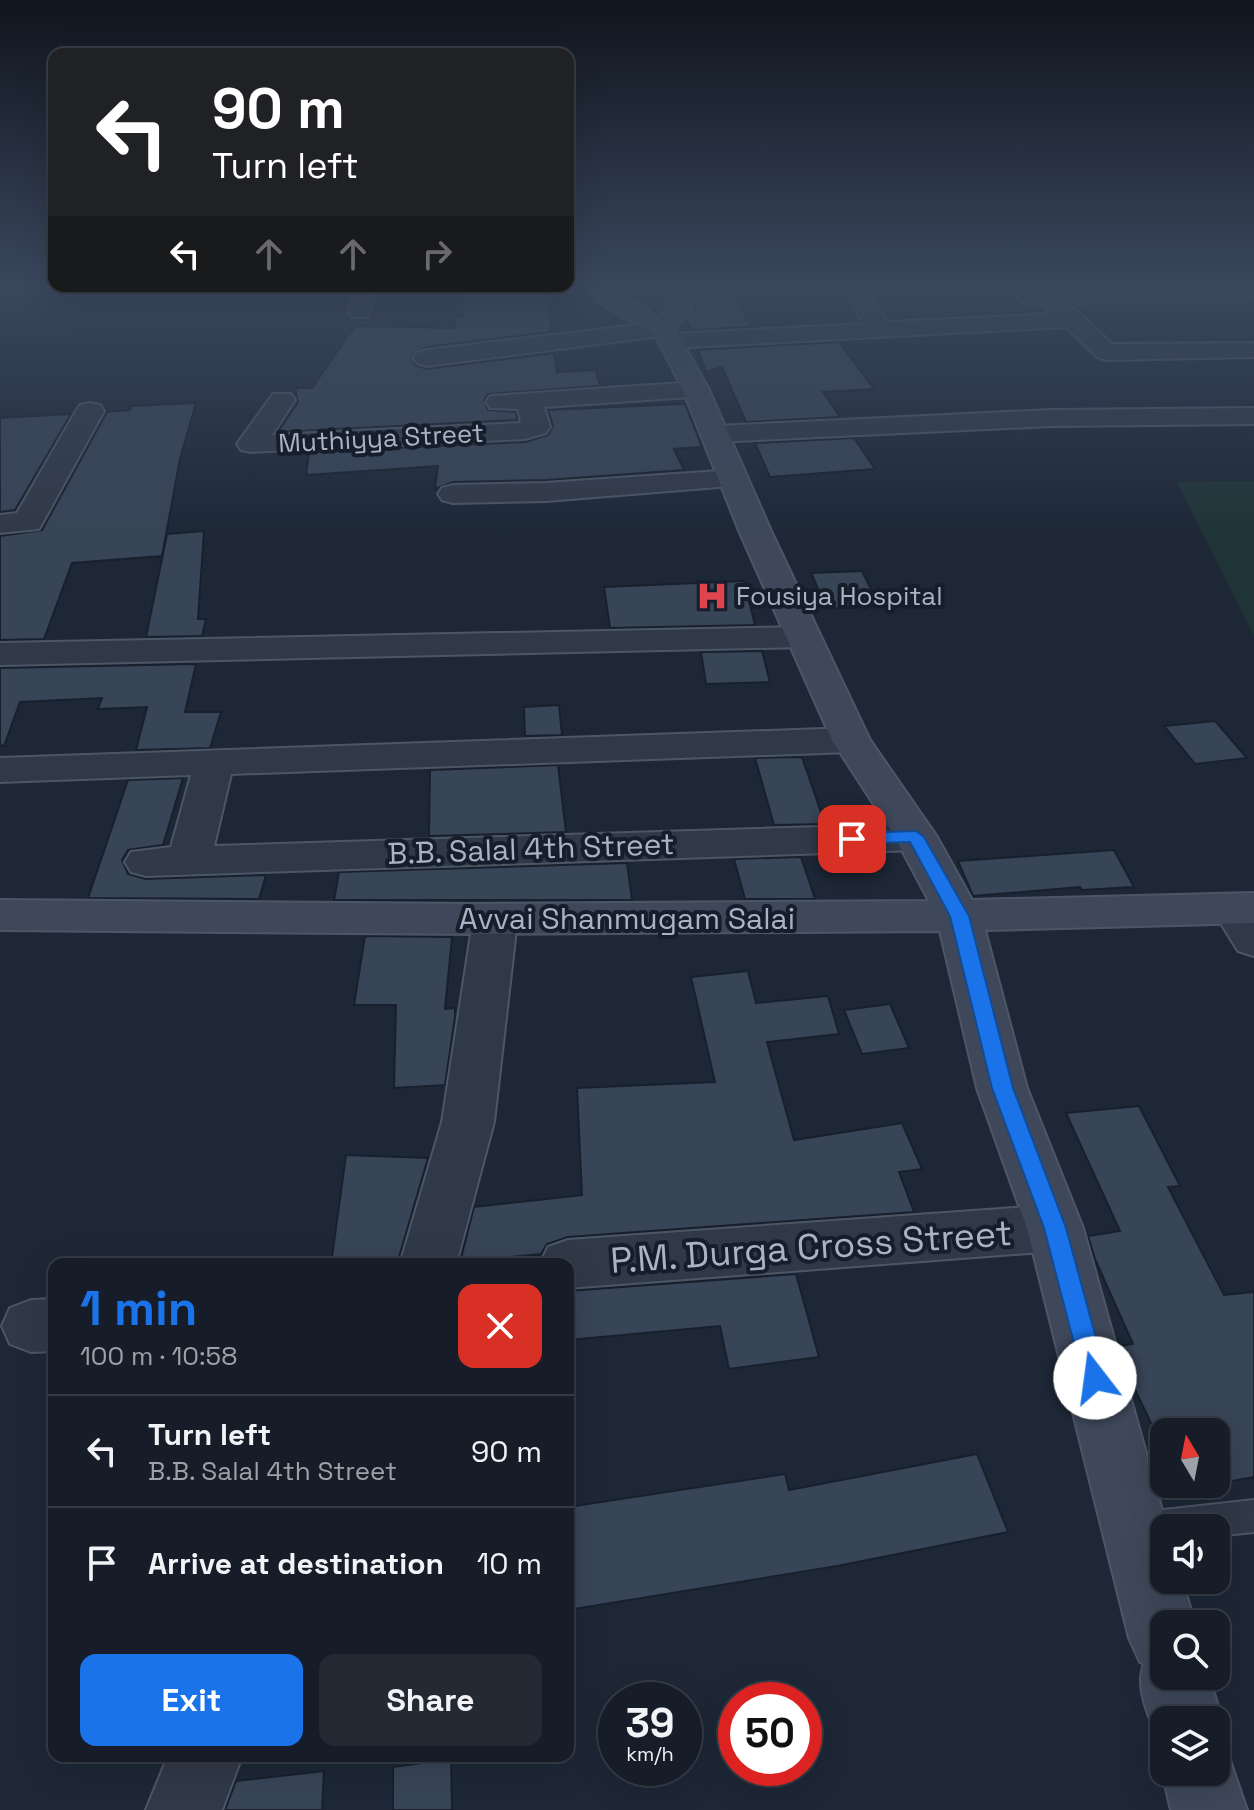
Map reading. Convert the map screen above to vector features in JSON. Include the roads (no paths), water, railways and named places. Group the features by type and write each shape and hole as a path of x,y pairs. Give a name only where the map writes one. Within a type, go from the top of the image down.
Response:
{"main road":[{"path":"685,370 851,740 916,837 959,916 1002,1088 1055,1228 1157,1610"},
{"name":"Avvai Shanmugam Salai","path":"0,915 495,921 959,916 1247,919"},
{"path":"1203,1786 1209,1810"}],"street":[{"path":"471,404 696,390"},
{"name":"Muthiyya Street","path":"282,400 251,444 525,431 536,427 529,401"},
{"path":"0,524 28,522 90,411"},
{"path":"715,434 1000,419 1128,415 1254,416"},
{"path":"453,494 546,492 733,479"},
{"path":"0,654 803,637"},
{"path":"0,770 851,740"},
{"path":"189,860 214,763"},
{"name":"B.B. Salal 4th Street","path":"146,862 916,837"},
{"path":"430,1258 468,1122 495,921"},
{"name":"P.M. Durga Cross Street","path":"574,1264 1055,1228"},
{"path":"184,1810 203,1762"}],"lane":[{"path":"1135,1529 1254,1516"}],"place":[{"name":"Fousiya Hospital","path":"712,596"}]}
